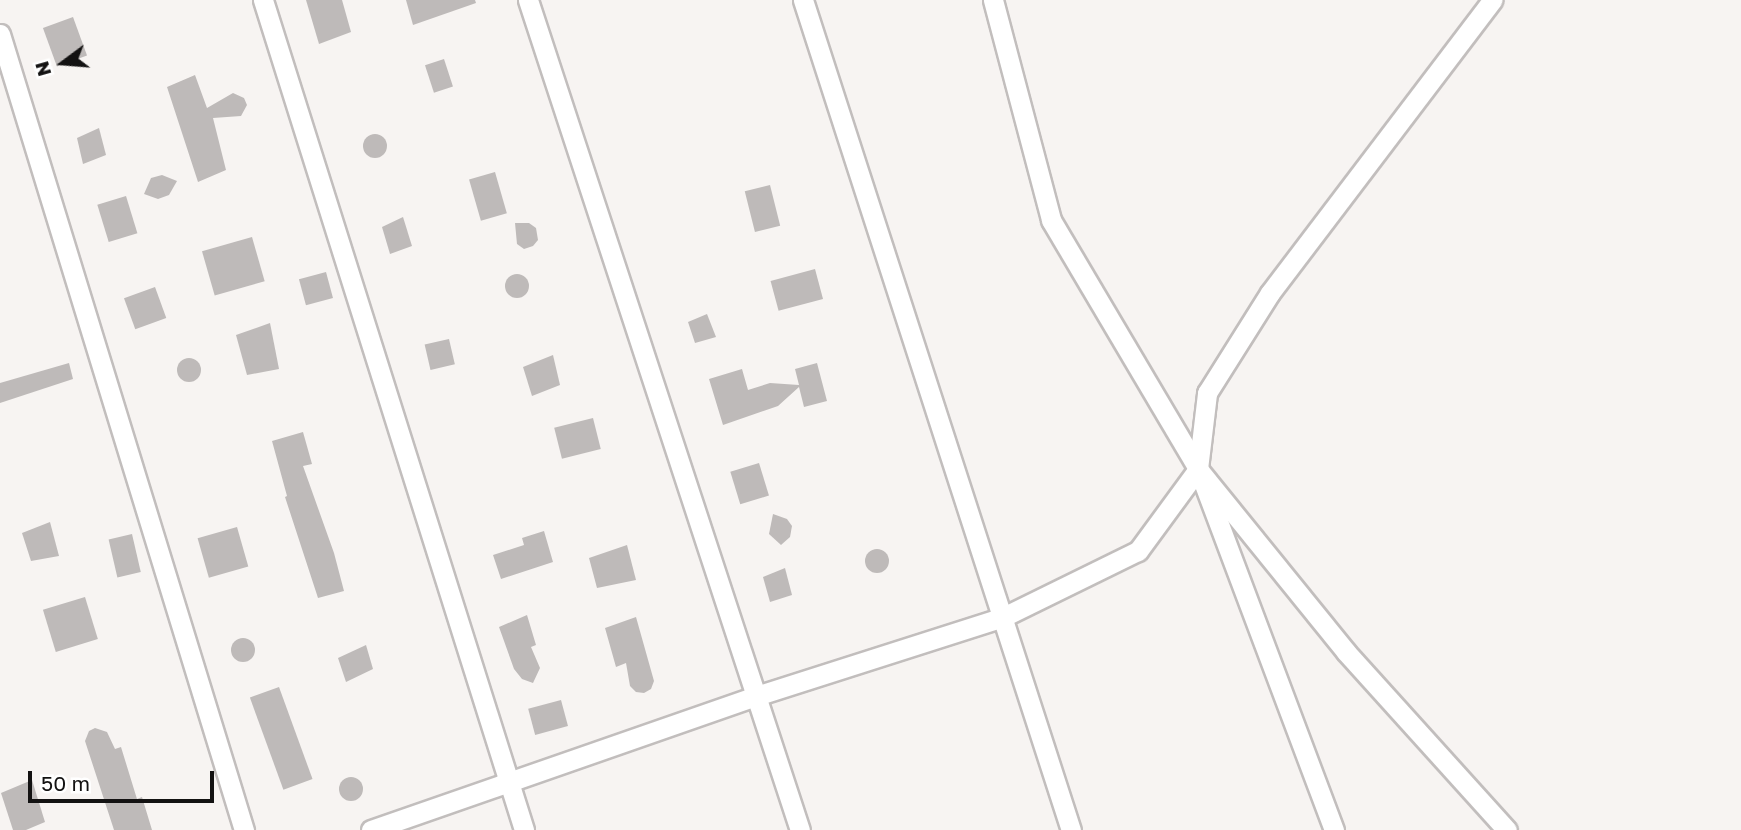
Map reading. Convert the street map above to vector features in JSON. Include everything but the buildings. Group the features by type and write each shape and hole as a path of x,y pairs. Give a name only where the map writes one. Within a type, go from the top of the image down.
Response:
{"street":[{"path":"263,0 524,830"},
{"path":"527,0 800,830"},
{"path":"803,0 1071,830"},
{"path":"993,0 1051,220 1198,469 1346,652 1507,830"},
{"path":"1334,830 1198,469 1207,393 1270,293 1492,0"},
{"path":"0,34 244,830"},
{"path":"371,830 756,695 1003,617 1138,551 1198,469"}]}
